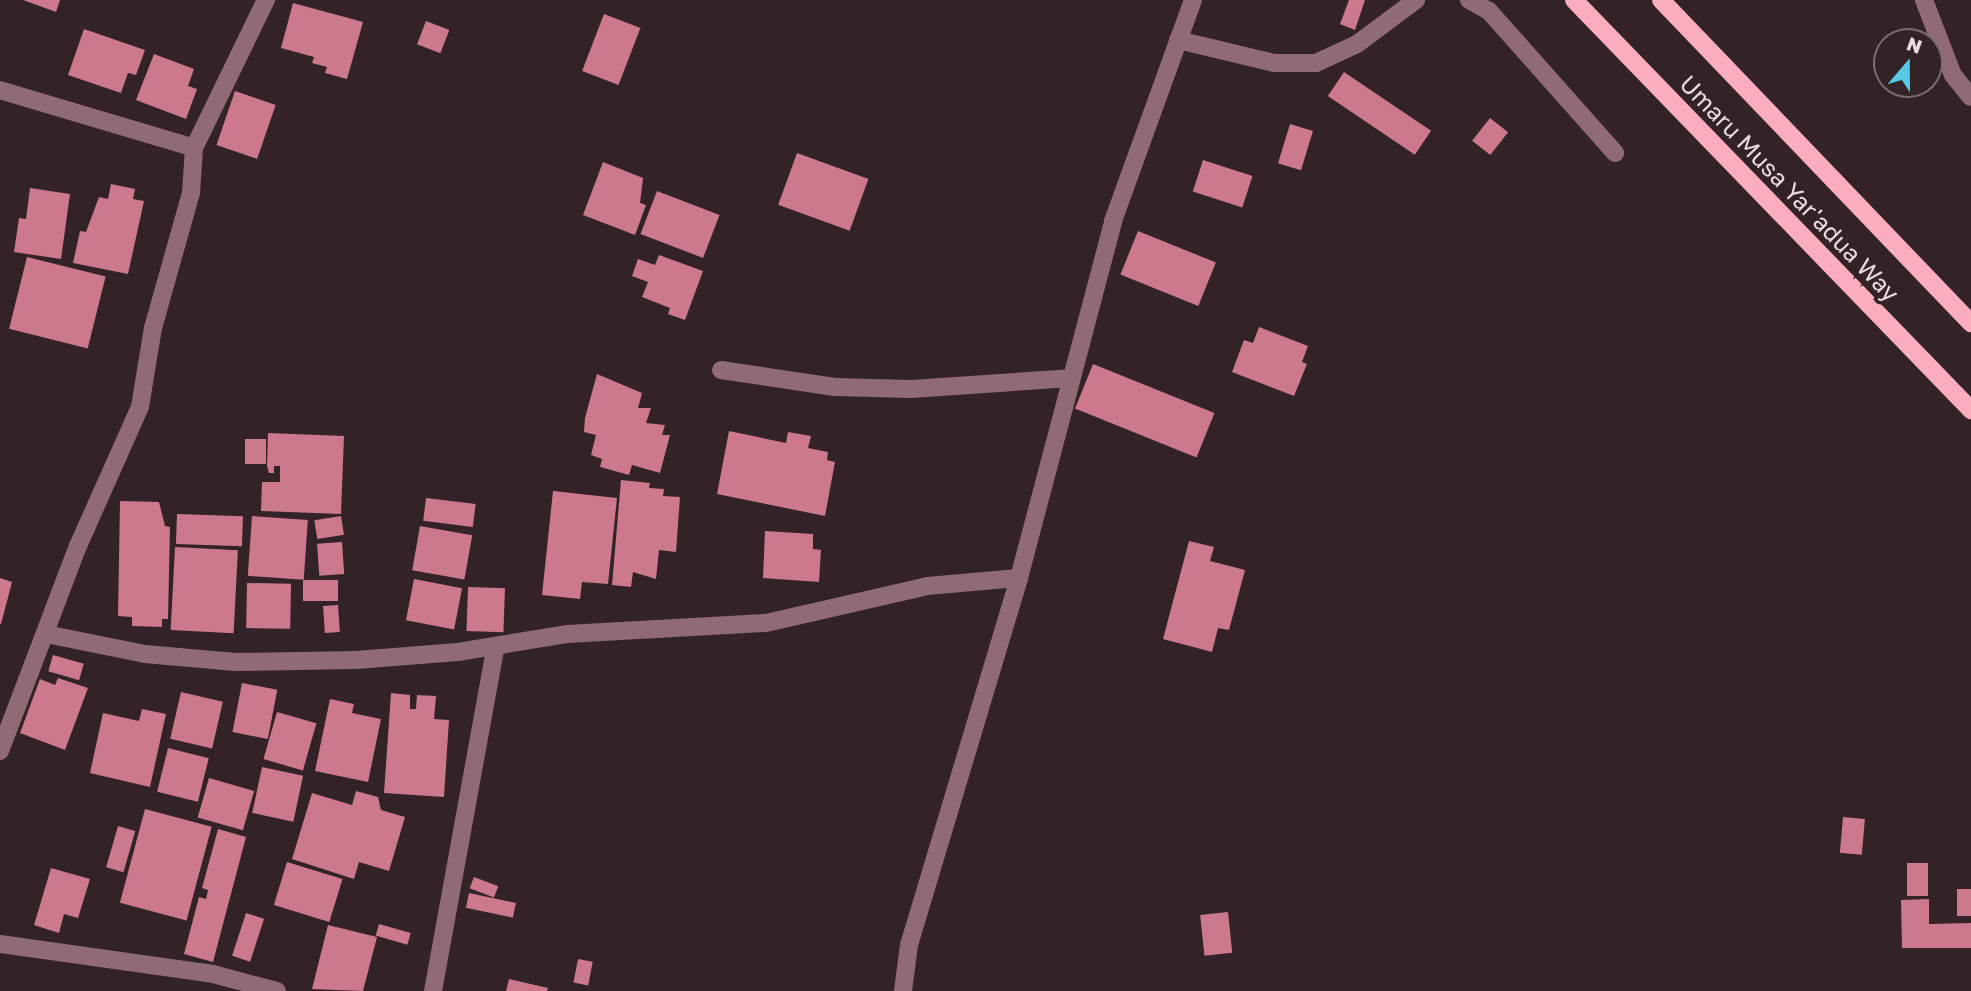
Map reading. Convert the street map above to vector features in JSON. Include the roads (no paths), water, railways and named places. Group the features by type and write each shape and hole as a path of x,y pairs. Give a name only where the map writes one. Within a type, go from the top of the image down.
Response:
{"main road":[{"name":"Umaru Musa Yar'adua Way","path":"1574,0 1971,410"},
{"name":"Umaru Musa Yar'adua Way","path":"1661,0 1971,323"}],"street":[{"path":"0,751 139,407 153,328 191,193 194,148 266,0"},
{"path":"903,991 909,945 1019,578 1113,221 1193,0"},
{"path":"1178,40 1274,63 1316,63 1357,44 1416,0"},
{"path":"1469,0 1489,11 1615,153"},
{"path":"1924,0 1953,75 1971,97"},
{"path":"0,90 194,148"},
{"path":"721,369 847,388 911,389 1071,378"},
{"path":"46,634 145,654 236,662 356,660 496,646 567,634 766,623 927,586 1019,578"},
{"path":"433,991 496,646"},
{"path":"0,944 213,974 277,991"}]}
